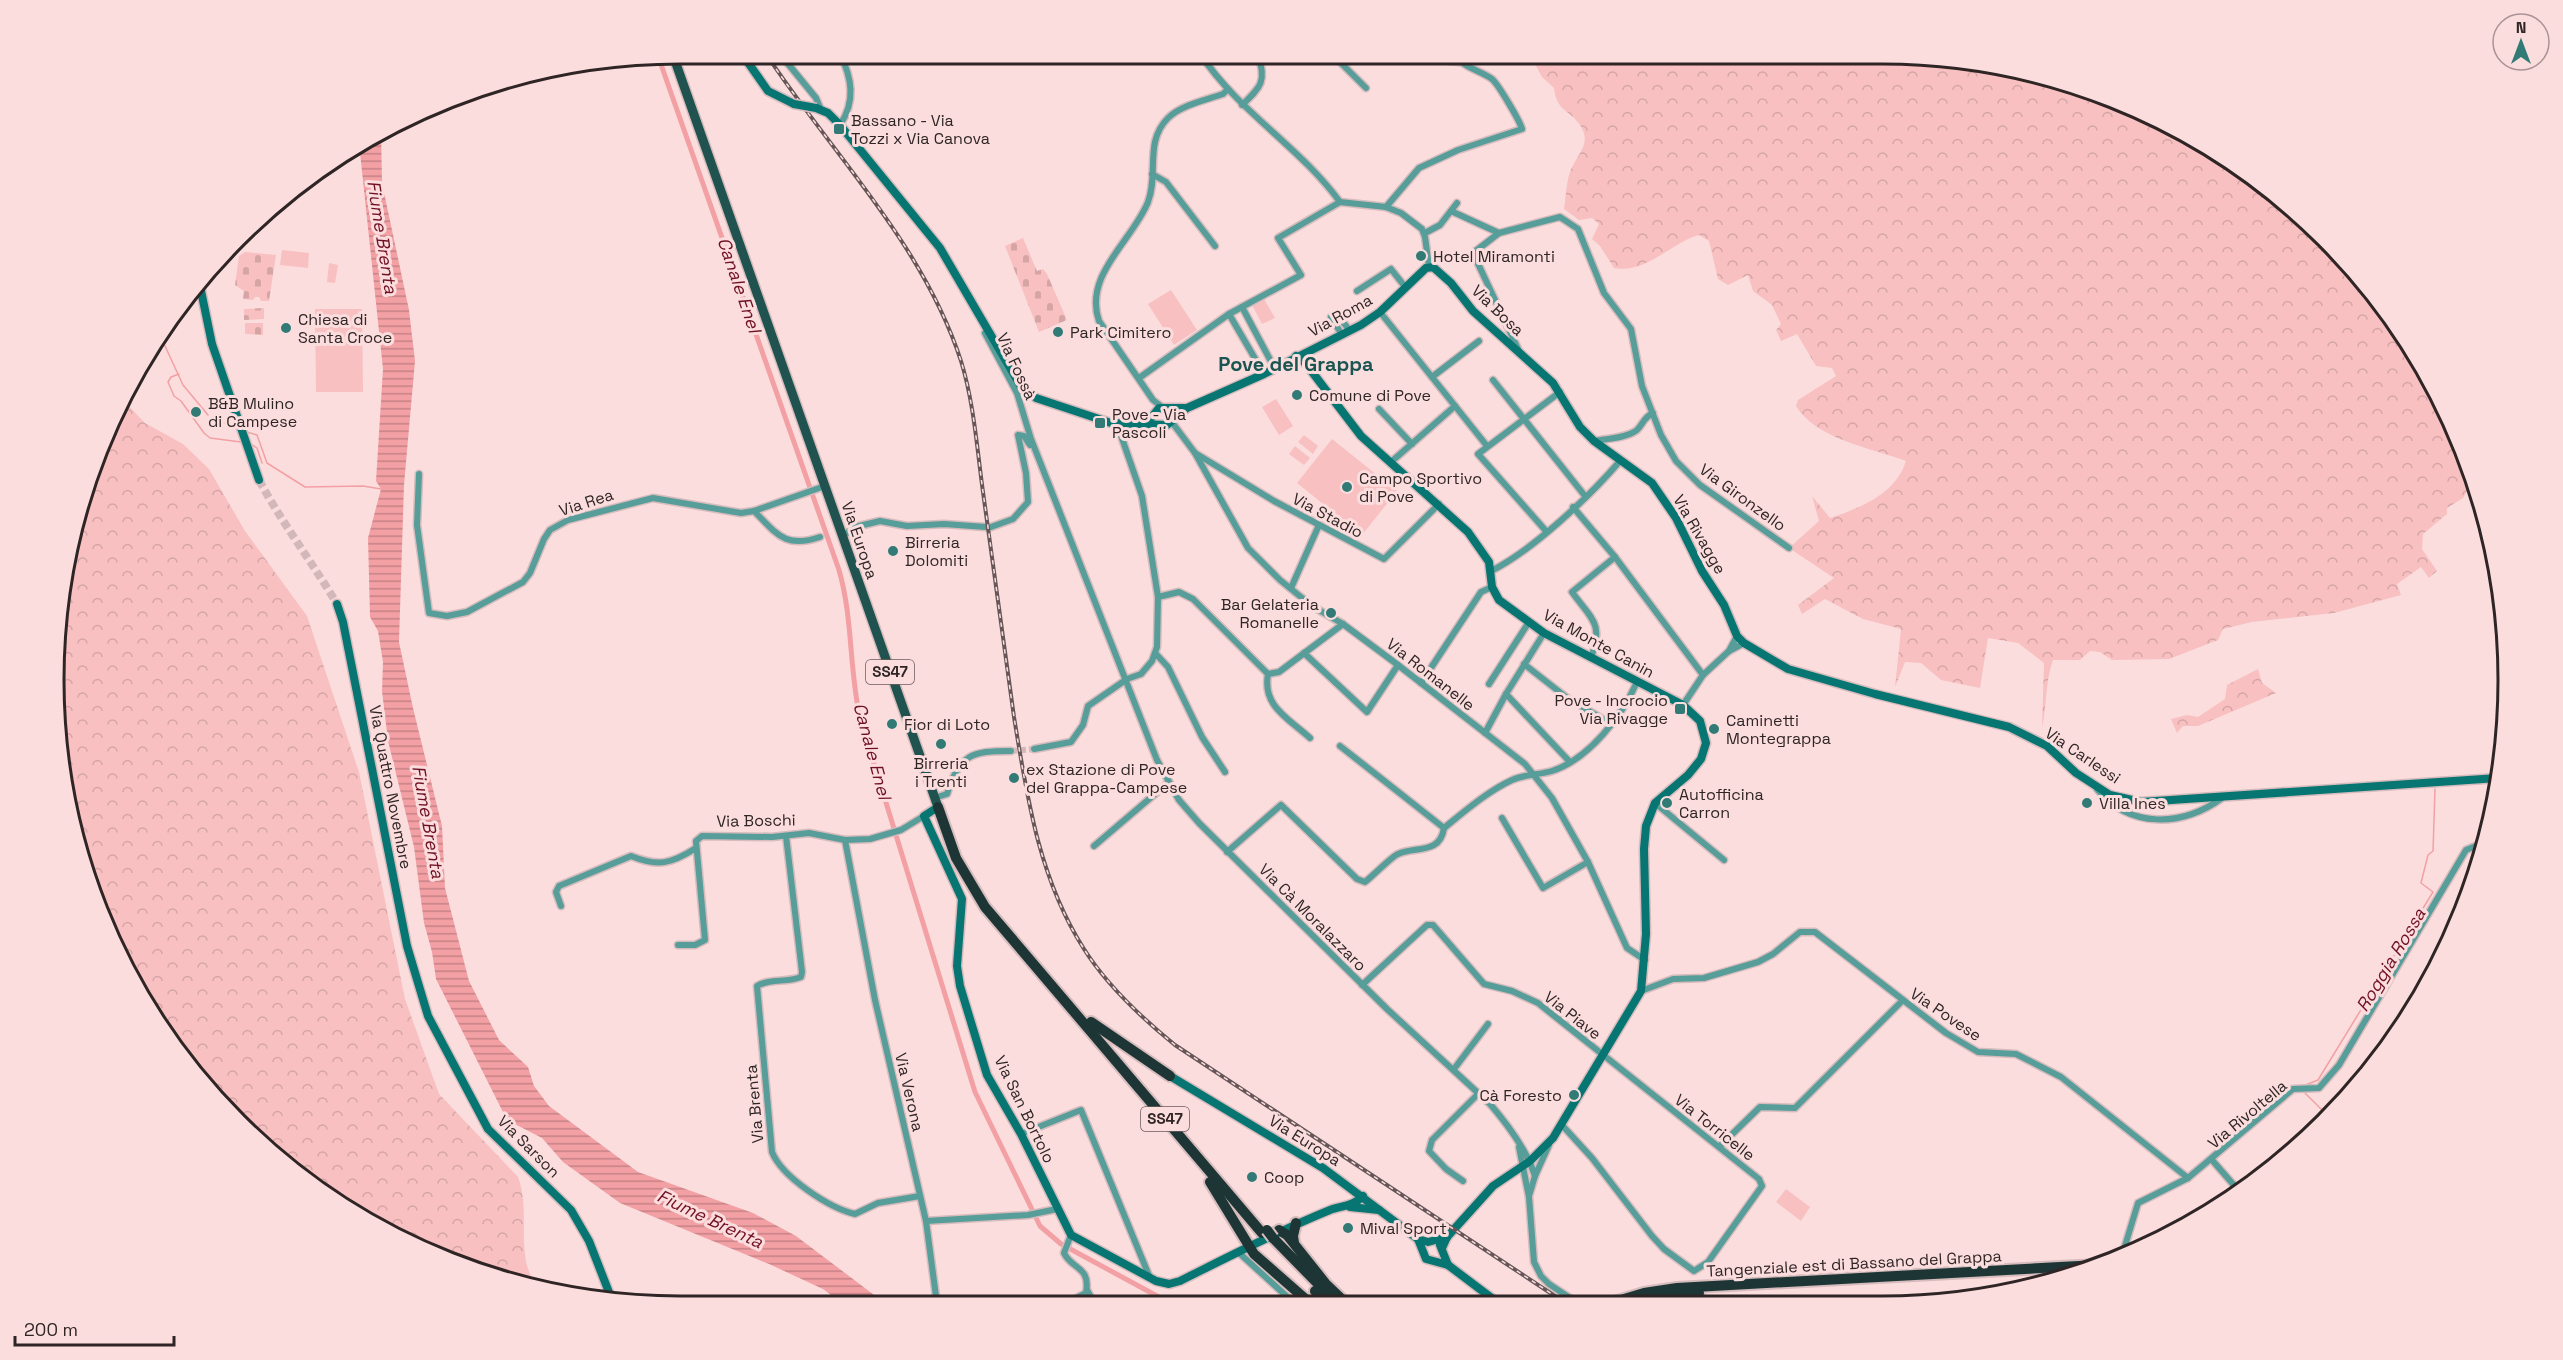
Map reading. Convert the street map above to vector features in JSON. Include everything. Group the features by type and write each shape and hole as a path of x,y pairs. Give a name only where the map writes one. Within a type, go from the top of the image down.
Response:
{"highway":[{"name":"Via Europa","path":"936,803 956,858 975,892 1002,928 1071,1006"},
{"name":"SS47","path":"1071,1006 1196,1155 1308,1276 1335,1296"},
{"path":"1071,1006 1109,1036 1170,1076"},
{"name":"SS47","path":"1105,1046 1128,1068 1270,1234 1307,1284 1321,1296"},
{"path":"1196,1155 1248,1246 1261,1261 1302,1296"},
{"path":"1296,1223 1294,1243 1338,1296"},
{"path":"1270,1234 1294,1243"},
{"name":"Tangenziale est di Bassano del Grappa","path":"1680,1296 1705,1292 2067,1267"},
{"name":"Tangenziale est di Bassano del Grappa","path":"1634,1296 1677,1288 2046,1274"}],"main road":[{"name":"Via Europa","path":"676,64 823,488 837,518 936,803"}],"street":[{"path":"749,64 768,91 794,104 818,109 816,98 788,64"},
{"path":"840,125 848,113 852,85 845,64"},
{"path":"1208,64 1242,105 1290,148 1340,202"},
{"path":"1242,105 1260,88 1263,75 1260,64"},
{"path":"1342,64 1366,88"},
{"path":"1386,207 1419,168 1458,150 1522,129 1498,86 1484,73 1464,64"},
{"path":"1168,424 1099,321 1095,310 1100,285 1117,249 1149,201 1154,143 1167,118 1175,112 1223,94 1228,89"},
{"name":"Via Fossà","path":"818,109 828,113 840,125 940,248 982,317 980,322 1017,393 1044,473 1128,679"},
{"path":"1152,174 1166,182 1215,246"},
{"path":"1139,378 1218,320 1301,275 1278,238 1340,202 1386,207 1401,213 1425,233 1429,267"},
{"path":"1425,233 1440,225 1457,203"},
{"path":"1451,211 1499,233"},
{"name":"Via Gironzello","path":"1519,351 1499,305 1473,257 1477,248 1499,233 1560,217 1578,229 1604,293 1631,329 1639,374 1661,435 1676,461 1692,478 1789,548"},
{"name":"Via Roma","path":"982,317 1020,385 1029,393 1051,404 1121,424 1140,422 1168,424 1187,408 1275,369 1296,356 1350,331 1380,312 1429,267"},
{"name":"Via Bosa","path":"1429,267 1436,268 1473,311 1519,351 1560,392"},
{"name":"Via Roma","path":"1357,291 1391,269 1406,288"},
{"path":"202,293 212,344 259,480"},
{"path":"1242,307 1275,369"},
{"path":"1380,312 1487,446"},
{"path":"1229,314 1264,374"},
{"path":"1342,335 1334,316 1350,331"},
{"path":"1243,338 1255,332"},
{"path":"1432,377 1479,341"},
{"path":"1310,349 1315,375"},
{"path":"1296,356 1315,375 1361,436 1468,532 1484,554 1491,571 1492,587 1481,592 1421,683"},
{"path":"1493,380 1585,496"},
{"path":"1546,531 1478,454 1522,418 1560,392"},
{"name":"Via Rivagge","path":"1560,392 1581,427 1594,441 1652,483 1676,518 1701,571 1724,604 1737,636 1776,663 1803,673"},
{"path":"1391,462 1455,406"},
{"name":"Via Roma","path":"1140,422 1159,410 1187,408"},
{"path":"1379,409 1412,444"},
{"path":"1159,410 1168,424"},
{"path":"1594,441 1631,433 1637,429 1646,416 1653,414"},
{"path":"1034,749 1071,742 1083,725 1088,706 1128,679 1141,674 1156,654 1158,597 1142,496 1122,441 1121,424"},
{"name":"Via Romanelle","path":"1168,424 1195,453 1248,548 1312,606 1343,624 1525,764 1552,798 1588,862 1627,948 1645,960"},
{"path":"843,536 855,527 880,521 907,526 944,524 988,527 1013,519 1028,502 1026,473 1018,435 1021,434 1028,441 1044,473"},
{"name":"Via Stadio","path":"1195,453 1319,525 1384,559 1439,504"},
{"path":"1491,571 1514,560 1620,461"},
{"name":"Via Rea","path":"419,474 417,525 429,613 447,616 467,612 523,582 533,568 544,538 557,525 567,520 637,500 653,498 731,512 754,511 823,488"},
{"path":"1573,507 1615,557 1703,675"},
{"path":"754,511 787,540 805,542 820,537"},
{"path":"837,518 855,527"},
{"path":"1291,588 1319,525"},
{"path":"1591,658 1598,641 1598,627 1572,592 1615,557"},
{"name":"Via Monte Canin","path":"1492,587 1500,600 1544,633 1683,705"},
{"path":"1158,597 1179,592 1193,599 1268,674"},
{"name":"Via Quattro Novembre","path":"337,604 343,622 414,976"},
{"path":"1489,684 1529,622"},
{"path":"1268,674 1279,672 1343,624"},
{"path":"1485,734 1506,694 1544,633"},
{"path":"1729,651 1737,636"},
{"path":"1418,1239 1429,1260 1440,1254 1447,1237 1493,1186 1526,1164 1552,1138 1641,991 1645,960 1644,849 1646,826 1655,803 1688,775 1704,751 1705,735 1700,721 1683,705 1703,675 1729,651 1744,643"},
{"path":"1304,653 1367,712 1398,665"},
{"path":"1156,654 1168,667 1202,737 1225,772"},
{"path":"1524,664 1566,697 1611,724"},
{"name":"Via Carlessi","path":"1803,673 2009,727 2047,746 2110,795 2141,802 2490,779"},
{"path":"1268,674 1265,686 1268,701 1310,738"},
{"name":"Via Cà Moralazzaro","path":"1128,679 1157,760 1179,800 1227,852 1362,985 1479,1093 1508,1124 1526,1164"},
{"path":"1227,852 1281,805 1357,879 1365,882 1396,855 1426,850 1439,840 1444,828 1512,780 1554,771 1570,762 1593,744 1611,724 1630,697 1637,682"},
{"path":"1506,694 1570,762"},
{"path":"1340,746 1444,828"},
{"path":"936,803 947,794 959,766 969,755 983,751 1011,751"},
{"path":"1094,846 1169,782"},
{"path":"2091,782 2110,805 2122,812 2143,818 2167,819 2190,816 2222,798"},
{"name":"Via Boschi","path":"696,848 696,841 702,836 809,834 845,840 870,839 901,830 924,816 936,803"},
{"path":"1655,803 1724,860"},
{"name":"Via San Bortolo","path":"924,816 963,905 957,966 960,986 987,1075 1021,1134 1070,1239"},
{"path":"1502,818 1543,888 1588,862"},
{"name":"Via Brenta","path":"786,836 802,972 801,977 793,981 764,982 757,986 772,1152 784,1171 832,1206 855,1214 878,1203 920,1196"},
{"name":"Via Verona","path":"845,840 874,1000 926,1221 936,1296"},
{"name":"Via Rivoltella","path":"2125,1246 2138,1203 2188,1178 2293,1089 2319,1088 2339,1065 2466,850 2476,846"},
{"path":"561,906 557,887 631,856 645,863 660,863 687,854 696,848 705,940 695,945 678,945"},
{"name":"Via Piave","path":"1362,985 1427,925 1432,924 1484,984 1512,991 1538,1003 1603,1056"},
{"name":"Via Povese","path":"1641,991 1673,979 1704,978 1758,962 1773,954 1800,932 1815,932 1946,1034 1978,1052 2016,1054 2061,1077 2188,1178"},
{"name":"Via Sarson","path":"414,976 437,1037 488,1129 571,1210 589,1241 608,1291"},
{"path":"1720,1146 1761,1107 1794,1108 1902,1001"},
{"path":"1454,1069 1488,1024"},
{"name":"Via Torricelle","path":"1562,1124 1592,1158 1664,1250 1694,1271 1708,1262 1762,1186 1759,1179 1720,1146 1603,1056"},
{"name":"Via Europa","path":"1170,1076 1323,1168 1418,1239 1431,1242 1440,1254"},
{"path":"1463,1182 1446,1169 1430,1151 1432,1140 1479,1093"},
{"path":"1021,1134 1080,1110 1150,1278"},
{"path":"1529,1197 1534,1176 1552,1138"},
{"path":"2212,1160 2234,1185"},
{"path":"1526,1164 1534,1176"},
{"path":"1526,1164 1534,1262 1541,1276 1568,1296"},
{"path":"1090,1296 1084,1273 1064,1253 1070,1239 1150,1278 1169,1284 1180,1281 1270,1234 1337,1207 1360,1195"},
{"path":"1337,1207 1381,1210"},
{"path":"926,1221 1042,1214 1057,1209"},
{"path":"1423,1252 1431,1242 1447,1237"},
{"path":"1238,1252 1286,1296"},
{"path":"1440,1254 1448,1265 1489,1296"},
{"path":"1080,1296 1086,1293 1087,1289"}],"green space":[{"path":"1535,64 1883,64 1963,70 2003,76 2081,97 2119,111 2191,147 2258,192 2318,245 2371,305 2416,372 2452,444 2468,489 2463,498 2447,508 2447,514 2423,534 2422,549 2437,571 2429,578 2421,567 2397,584 2401,595 2334,613 2252,622 2223,629 2218,640 2169,659 2112,660 2100,652 2090,651 2080,660 2053,660 2042,728 2044,663 2018,643 1988,638 1980,688 1941,680 1921,663 1905,662 1895,687 1901,629 1863,619 1825,599 1802,614 1798,605 1834,578 1789,548 1819,521 1812,496 1830,518 1841,514 1865,504 1885,491 1901,473 1906,461 1845,441 1817,427 1805,417 1796,406 1798,400 1836,376 1832,368 1816,366 1797,334 1781,341 1776,330 1781,324 1772,305 1753,291 1748,275 1728,285 1718,279 1709,241 1699,235 1648,262 1626,269 1614,268 1600,246 1592,239 1599,224 1592,218 1579,220 1564,209 1570,172 1584,144 1584,132 1576,120 1560,106 1554,88 1542,77"},
{"path":"1023,238 1037,271 1043,269 1047,274 1067,320 1039,332 1005,246"},
{"path":"282,250 309,253 308,268 280,265"},
{"path":"245,252 276,255 269,301 261,301 259,297 253,300 243,299 244,291 235,285 239,256"},
{"path":"329,263 338,265 335,283 327,282"},
{"path":"1171,290 1197,330 1174,345 1148,304"},
{"path":"1264,299 1275,318 1262,324 1252,305"},
{"path":"264,308 264,319 244,320 244,309"},
{"path":"315,309 362,309 363,392 316,392"},
{"path":"245,323 263,323 263,335 245,334"},
{"path":"1276,399 1293,426 1279,435 1262,407"},
{"path":"129,406 145,423 183,444 209,469 245,531 307,616 359,772 405,999 439,1094 518,1177 524,1206 525,1250 531,1277 482,1263 408,1232 338,1192 274,1143 217,1086 168,1022 147,988 111,916 85,839 76,800 66,720 64,680 70,600 85,521 111,444"},
{"path":"1304,435 1318,446 1313,454 1298,442"},
{"name":"Campo Sportivo di Pove","path":"1332,439 1397,491 1362,535 1297,483"},
{"path":"1295,446 1310,458 1304,465 1289,454"},
{"path":"2258,669 2262,683 2276,693 2198,726 2183,726 2177,733 2171,719 2187,715 2198,717 2225,699 2227,685"},
{"path":"1786,1189 1810,1207 1801,1221 1776,1202"}],"water":[{"name":"Fiume Brenta","path":"381,142 382,183 409,310 415,361 404,485 399,642 442,826 445,888 469,981 499,1040 528,1067 534,1086 549,1106 638,1172 753,1213 796,1236 875,1296 832,1296 823,1289 769,1264 620,1203 563,1162 542,1138 507,1120 436,979 424,923 414,847 388,741 382,691 383,662 378,631 370,617 368,538 381,489 376,481 383,369 360,154"}],"waterway":[{"name":"Canale Enel","path":"661,65 839,570 847,606 860,718 975,1092 1040,1226 1061,1244 1157,1296"},
{"path":"164,344 183,385 208,415"},
{"path":"179,374 171,377 168,382 174,396 181,401 204,433 210,438 241,442"},
{"path":"215,419 236,428"},
{"path":"247,432 257,435 267,463 305,487 363,486 381,489"},
{"path":"251,444 257,448 262,463"},
{"name":"Roggia Rossa","path":"2303,1086 2318,1080 2433,892 2421,883 2428,855 2433,851 2435,789"},
{"name":"Roggia Rossa","path":"2304,1092 2322,1110"}],"tunnel":[{"path":"259,480 277,512 337,604"},
{"path":"1011,751 1034,749"}],"railway":[{"path":"773,64 900,239 924,278 944,318 961,361 972,410 1014,717 1030,807 1037,837 1056,894 1084,949 1103,975 1126,1000 1175,1045 1555,1296"}],"place":[{"name":"Bassano - Via Tozzi x Via Canova","path":"839,129"},
{"name":"Hotel Miramonti","path":"1421,256"},
{"name":"Chiesa di Santa Croce","path":"286,328"},
{"name":"Park Cimitero","path":"1058,332"},
{"name":"Comune di Pove","path":"1297,395"},
{"name":"B&B Mulino di Campese","path":"196,412"},
{"name":"Pove - Via Pascoli","path":"1100,423"},
{"name":"Campo Sportivo di Pove","path":"1347,487"},
{"name":"Birreria Dolomiti","path":"893,551"},
{"name":"Bar Gelateria Romanelle","path":"1331,613"},
{"name":"Pove - Incrocio Via Rivagge","path":"1680,709"},
{"name":"Fior di Loto","path":"892,724"},
{"name":"Caminetti Montegrappa","path":"1714,729"},
{"name":"Birreria i Trenti","path":"941,744"},
{"name":"ex Stazione di Pove del Grappa-Campese","path":"1014,778"},
{"name":"Autofficina Carron","path":"1667,803"},
{"name":"Villa Ines","path":"2087,803"},
{"name":"Cà Foresto","path":"1574,1095"},
{"name":"Coop","path":"1252,1177"},
{"name":"Mival Sport","path":"1348,1228"}],"district":[{"name":"Pove del Grappa","path":"1296,364"}]}
